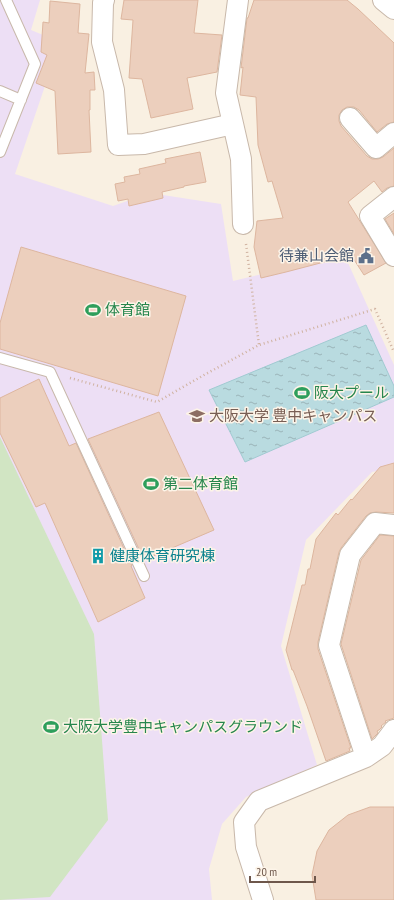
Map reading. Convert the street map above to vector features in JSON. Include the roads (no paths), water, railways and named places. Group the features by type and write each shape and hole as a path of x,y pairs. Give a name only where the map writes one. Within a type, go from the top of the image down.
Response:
{"street":[{"path":"104,0 102,42 114,90 118,145 144,144 233,124"},
{"path":"238,0 226,93 241,159 243,224"},
{"path":"383,0 394,9"},
{"path":"350,118 376,148 394,133"},
{"path":"394,197 370,216 394,256"},
{"path":"366,757 329,645 350,555 375,523 394,525"},
{"path":"263,900 246,847 244,822 259,801 366,757 382,746 394,730"}],"lane":[{"path":"0,152 35,64 6,0"},
{"path":"0,91 21,100"},
{"path":"0,358 50,372 144,576"}],"water":[{"name":"阪大プール","path":"366,325 394,386 394,397 245,462 209,390"}],"place":[{"name":"待兼山会館","path":"366,256"},
{"name":"体育館","path":"93,310"},
{"name":"阪大プール","path":"302,393"},
{"name":"大阪大学 豊中キャンパス","path":"197,416"},
{"name":"第二体育館","path":"151,484"},
{"name":"健康体育研究棟","path":"98,556"},
{"name":"大阪大学豊中キャンパスグラウンド","path":"51,727"}]}
